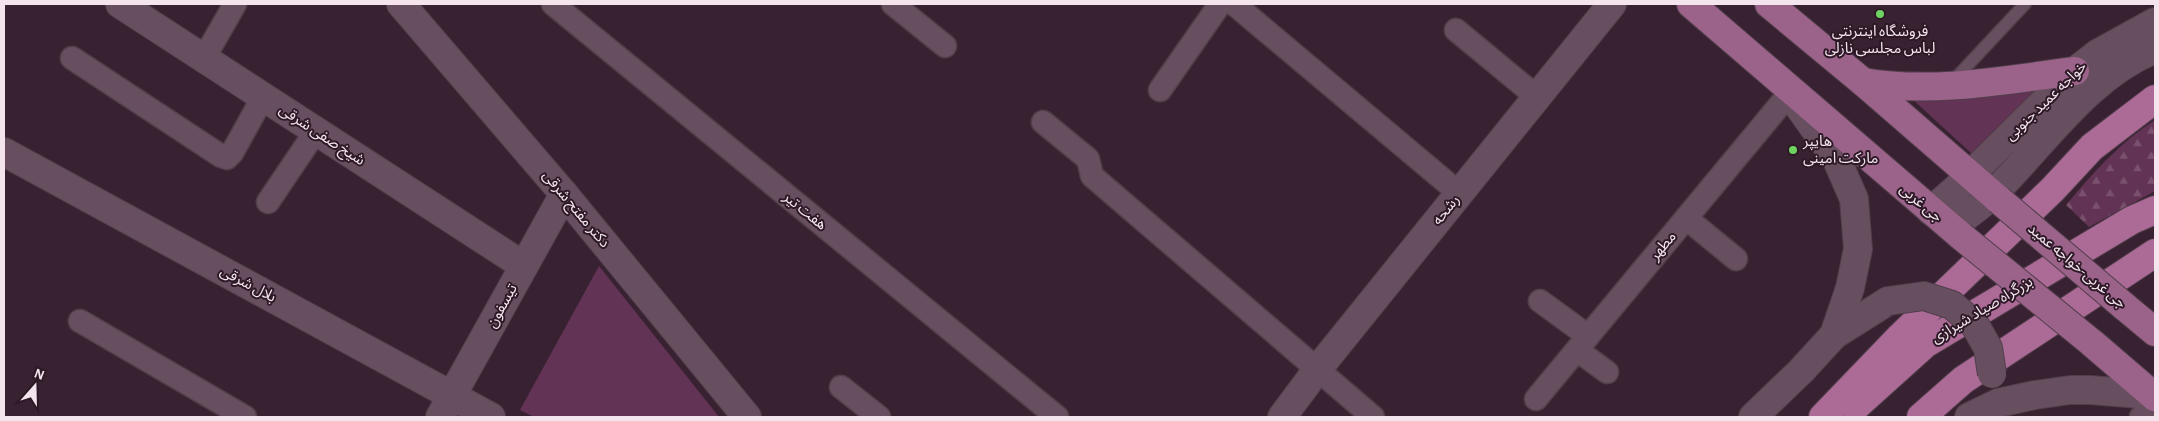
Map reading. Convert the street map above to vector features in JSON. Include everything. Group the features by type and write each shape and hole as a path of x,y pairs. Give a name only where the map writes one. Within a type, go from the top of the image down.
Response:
{"highway":[{"path":"1823,417 1901,336 2053,188 2092,147 2155,99"},
{"name":"بزرگراه صیاد شیرازی","path":"1844,417 1925,344 2144,215"},
{"path":"1921,417 1963,380 2155,252"}],"main road":[{"name":"جی غربی","path":"1691,4 1785,88 2092,343 2151,404"},
{"path":"1769,4 1996,197"},
{"path":"1863,82 1893,87 1926,88 2075,71"},
{"name":"جی غربی-خواجه عمید","path":"1996,197 2155,332"}],"street":[{"name":"شیخ صفی شرقی","path":"120,4 524,266"},
{"path":"204,58 236,4"},
{"name":"دکتر مفتح شرقی","path":"401,4 564,194 747,417"},
{"name":"هفت تیر","path":"553,4 1057,417"},
{"path":"893,4 945,46"},
{"path":"1160,90 1220,4"},
{"path":"1234,4 1460,193"},
{"name":"رشحه","path":"1282,417 1317,370 1612,4"},
{"name":"خواجه عمید جنوبی","path":"1948,225 1969,175 2075,71 2097,54 2155,22"},
{"path":"1456,30 1537,96"},
{"name":"خواجه عمید جنوبی","path":"1948,225 1996,197 2104,78 2141,55 2155,49"},
{"path":"72,58 213,151 227,158 232,153 263,97"},
{"path":"1785,88 1837,160 1854,199 1858,249 1850,288 1834,335"},
{"name":"مطهر","path":"1536,399 1686,218 1785,88"},
{"path":"1043,122 1088,159 1092,176 1374,417"},
{"path":"268,202 316,131"},
{"name":"بلال شرقی","path":"4,152 447,406 491,417"},
{"name":"تیسفون","path":"447,406 564,194"},
{"path":"1686,218 1736,259"},
{"path":"1753,417 1801,371 1834,335 1888,301 1924,296 1952,305 1976,325 1988,348 1992,374 1989,388 1969,417"},
{"path":"1540,301 1582,343 1607,372"},
{"path":"80,321 245,417"},
{"path":"841,387 879,417"},
{"path":"1969,417 1998,403 2035,395 2062,392 2090,390 2151,404"}],"lane":[{"path":"1949,85 2025,4"}],"green space":[{"path":"2041,84 1972,154 1910,97"},
{"path":"2155,120 2155,191 2089,227 2066,205 2119,148"},
{"path":"599,266 719,417 534,417 520,410"}],"place":[{"name":"فروشگاه اینترنتی لباس مجلسی نازلی","path":"1880,14"},
{"name":"هایپر مارکت امینی","path":"1793,150"}]}
